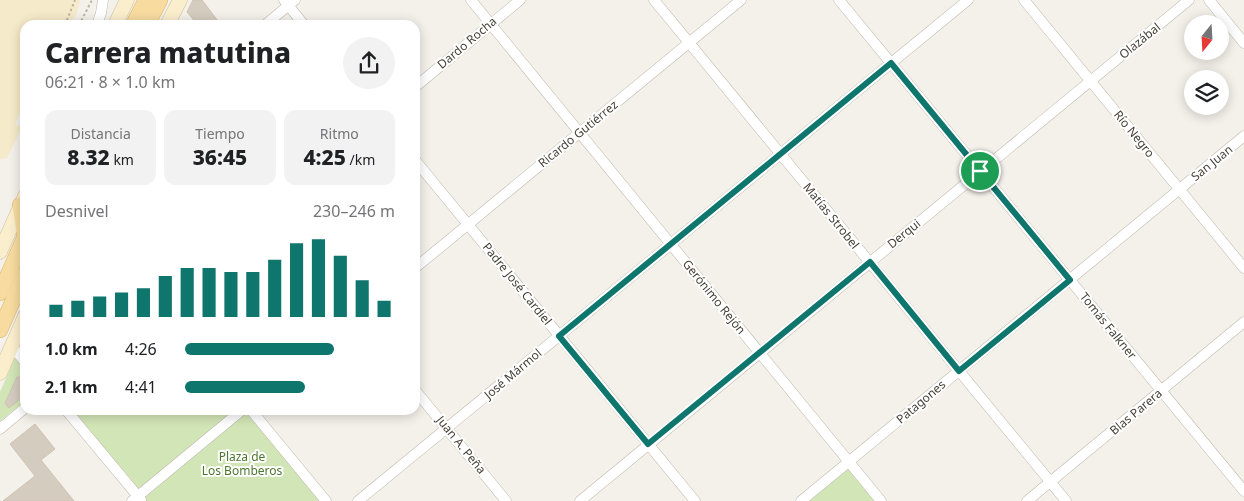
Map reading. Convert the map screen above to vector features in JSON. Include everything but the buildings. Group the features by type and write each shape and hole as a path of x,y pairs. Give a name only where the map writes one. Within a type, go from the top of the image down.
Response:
{"main road":[{"path":"117,20 127,0"},
{"path":"136,20 146,0"},
{"path":"150,20 160,0"},
{"path":"170,20 180,0"},
{"path":"0,252 20,207"},
{"path":"0,293 20,248"},
{"path":"0,330 20,284"},
{"path":"0,373 20,328"}],"street":[{"path":"99,20 102,0"},
{"name":"Gerónimo Rejón","path":"471,0 881,501"},
{"name":"Dardo Rocha","path":"420,83 520,0"},
{"name":"Matías Strobel","path":"654,0 1066,501"},
{"name":"Ricardo Gutiérrez","path":"420,264 741,0"},
{"name":"Tomás Falkner","path":"839,0 1244,490"},
{"name":"José Mármol","path":"358,501 968,0"},
{"name":"Río Negro","path":"1024,0 1244,268"},
{"name":"Olazábal","path":"1090,81 1189,0"},
{"path":"1209,0 1244,43"},
{"path":"270,20 289,2 301,20"},
{"name":"Derqui","path":"580,501 1090,81"},
{"name":"San Juan","path":"1180,189 1244,136"},
{"name":"Padre José Cardiel","path":"420,166 695,501"},
{"name":"Patagones","path":"802,501 1180,189"},
{"name":"Blas Parera","path":"1027,501 1244,322"},
{"path":"12,346 20,356"},
{"name":"Juan A. Peña","path":"420,396 506,501"},
{"path":"0,429 20,412"},
{"path":"70,415 137,499 236,415"},
{"path":"255,415 326,501"}],"path":[{"path":"67,20 75,0"},
{"path":"82,20 92,0"}],"green space":[{"path":"15,358 20,364 20,405 0,421 0,392"},
{"path":"76,415 229,415 139,490"},
{"name":"Plaza de Los Bomberos","path":"241,415 251,415 321,501 137,501"},
{"path":"848,469 874,501 809,501"}],"sand":[{"path":"0,0 80,0 77,13 73,20 20,20 20,115 15,124 20,126 20,131 7,158 0,159"}],"route":[{"path":"891,63 980,171 1070,280 959,371 870,262 648,444 559,336 891,63"}]}
